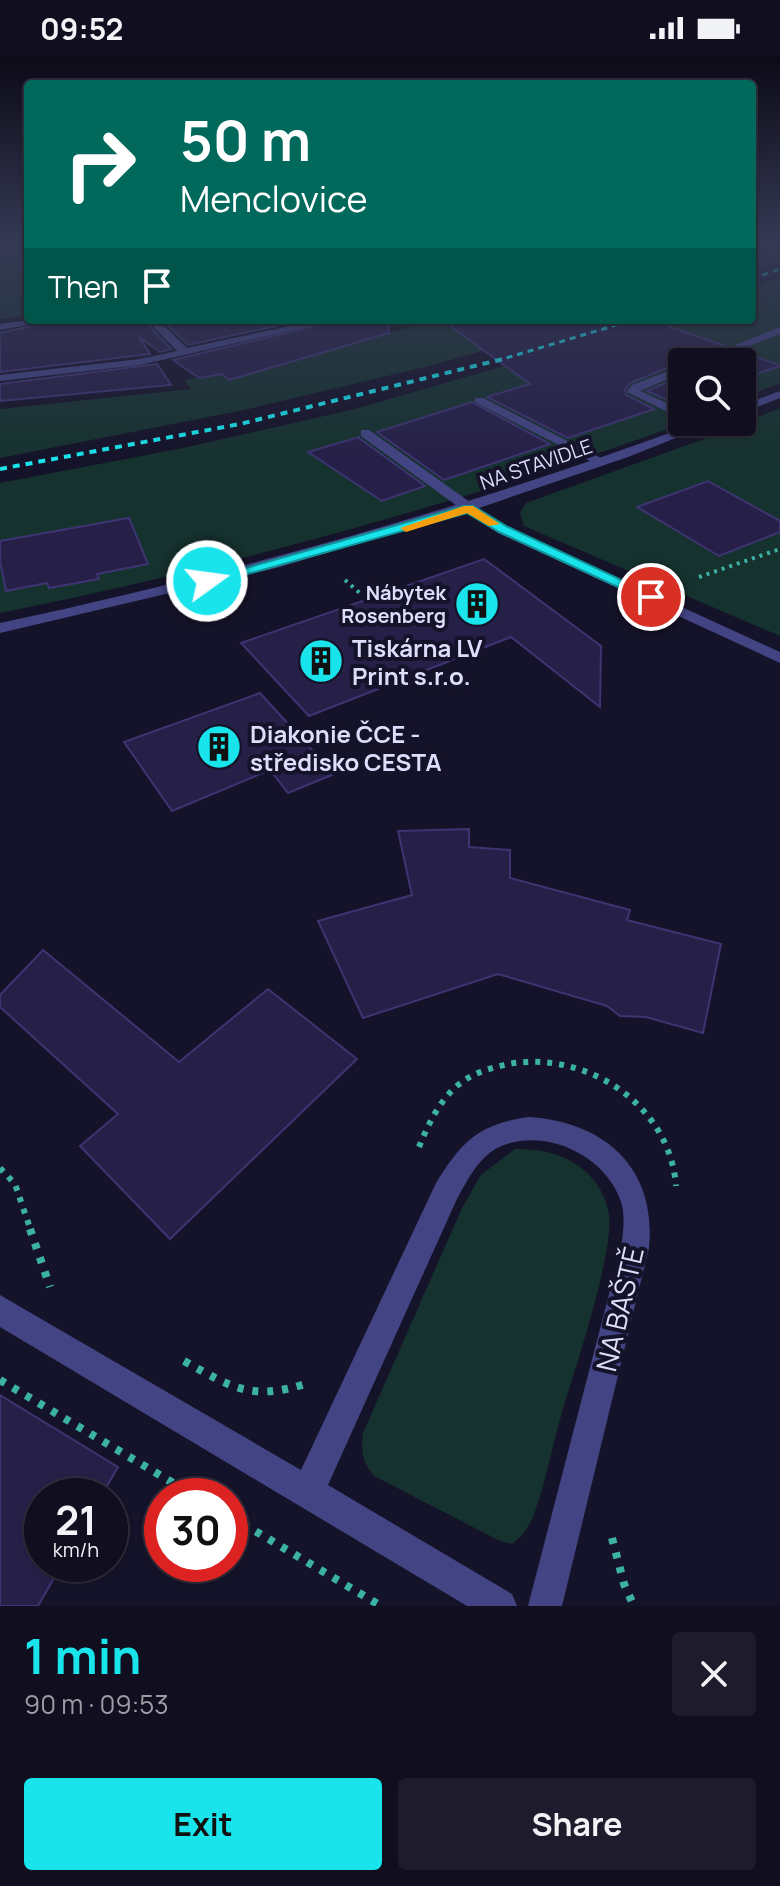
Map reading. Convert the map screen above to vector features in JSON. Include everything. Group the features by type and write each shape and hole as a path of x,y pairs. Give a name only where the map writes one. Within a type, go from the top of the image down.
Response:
{"street":[{"path":"0,327 24,324"},
{"path":"156,324 186,353"},
{"path":"0,378 186,353 314,324"},
{"path":"734,348 780,330"},
{"path":"668,374 636,387 633,392 668,408"},
{"path":"756,403 780,394"},
{"path":"479,400 603,462"},
{"path":"365,433 503,530 780,658"},
{"name":"NA STAVIDLE","path":"0,628 237,574 469,508 670,436"},
{"name":"NA BAŠTĚ","path":"307,1494 446,1192 459,1171 485,1141 507,1132 548,1127 570,1134 608,1159 631,1193 638,1219 635,1248 545,1606"},
{"path":"0,1310 500,1606"}],"path":[{"path":"688,572 702,578 780,549"},
{"path":"0,1380 165,1478"},
{"path":"248,1527 381,1606"}],"green space":[{"path":"0,314 24,314 24,316 0,319"},
{"path":"756,314 780,314 780,383 756,392 756,348 668,348 668,429 422,509 170,576 0,613 0,483 183,448 355,409 650,324 756,324"},
{"path":"420,324 577,324 429,366 244,410 0,458 0,409 191,389 184,380 275,364"},
{"path":"780,408 780,636 524,526 520,513 526,503 712,436 756,436 756,418"},
{"path":"515,1149 560,1156 585,1170 603,1194 609,1226 601,1279 540,1495 529,1525 512,1544 500,1541 374,1476 363,1456 362,1445 363,1433 462,1208 481,1175"}],"building":[{"path":"41,324 148,324 171,349 160,352 139,337 150,354 0,372 0,333"},
{"path":"166,324 285,324 188,345"},
{"path":"323,324 388,324 389,333 229,380 222,374 199,378 173,360"},
{"path":"448,324 662,324 725,346 668,348 668,368 630,383 625,390 626,395 654,409 568,438 487,397 530,384"},
{"path":"756,357 780,365 756,374"},
{"path":"157,364 171,385 0,401 0,384"},
{"path":"668,382 668,400 647,391"},
{"path":"472,402 550,444 444,480 377,432"},
{"path":"359,437 425,486 382,501 308,452"},
{"path":"708,481 780,521 780,532 719,556 637,507"},
{"path":"129,518 148,564 97,574 99,579 49,588 47,583 6,591 0,541"},
{"path":"484,559 601,646 600,707 511,637 309,716 241,643"},
{"name":"Diakonie ČCE - středisko CESTA","path":"260,693 334,774 288,793 270,770 172,811 124,742"},
{"path":"469,829 469,847 510,850 510,878 630,910 627,920 721,944 703,1033 646,1017 620,1016 607,1006 498,974 363,1018 318,921 412,895 398,831"},
{"path":"43,950 179,1062 268,989 357,1059 170,1239 80,1146 118,1114 0,1007 0,995"},
{"path":"0,1395 118,1467 112,1478 24,1478 24,1582 52,1582 38,1606 0,1606"}],"railway":[{"path":"501,359 620,324"},
{"path":"0,469 240,424 501,359"},
{"path":"496,361 501,359"}],"slow traffic":[{"path":"406,528 469,508 494,524"}],"place":[{"name":"Nábytek Rosenberg","path":"477,604"},
{"name":"Tiskárna LV Print s.r.o.","path":"321,661"},
{"name":"Diakonie ČCE - středisko CESTA","path":"219,747"}],"route":[{"path":"207,581 410,527 469,508 503,530 651,597"}]}
